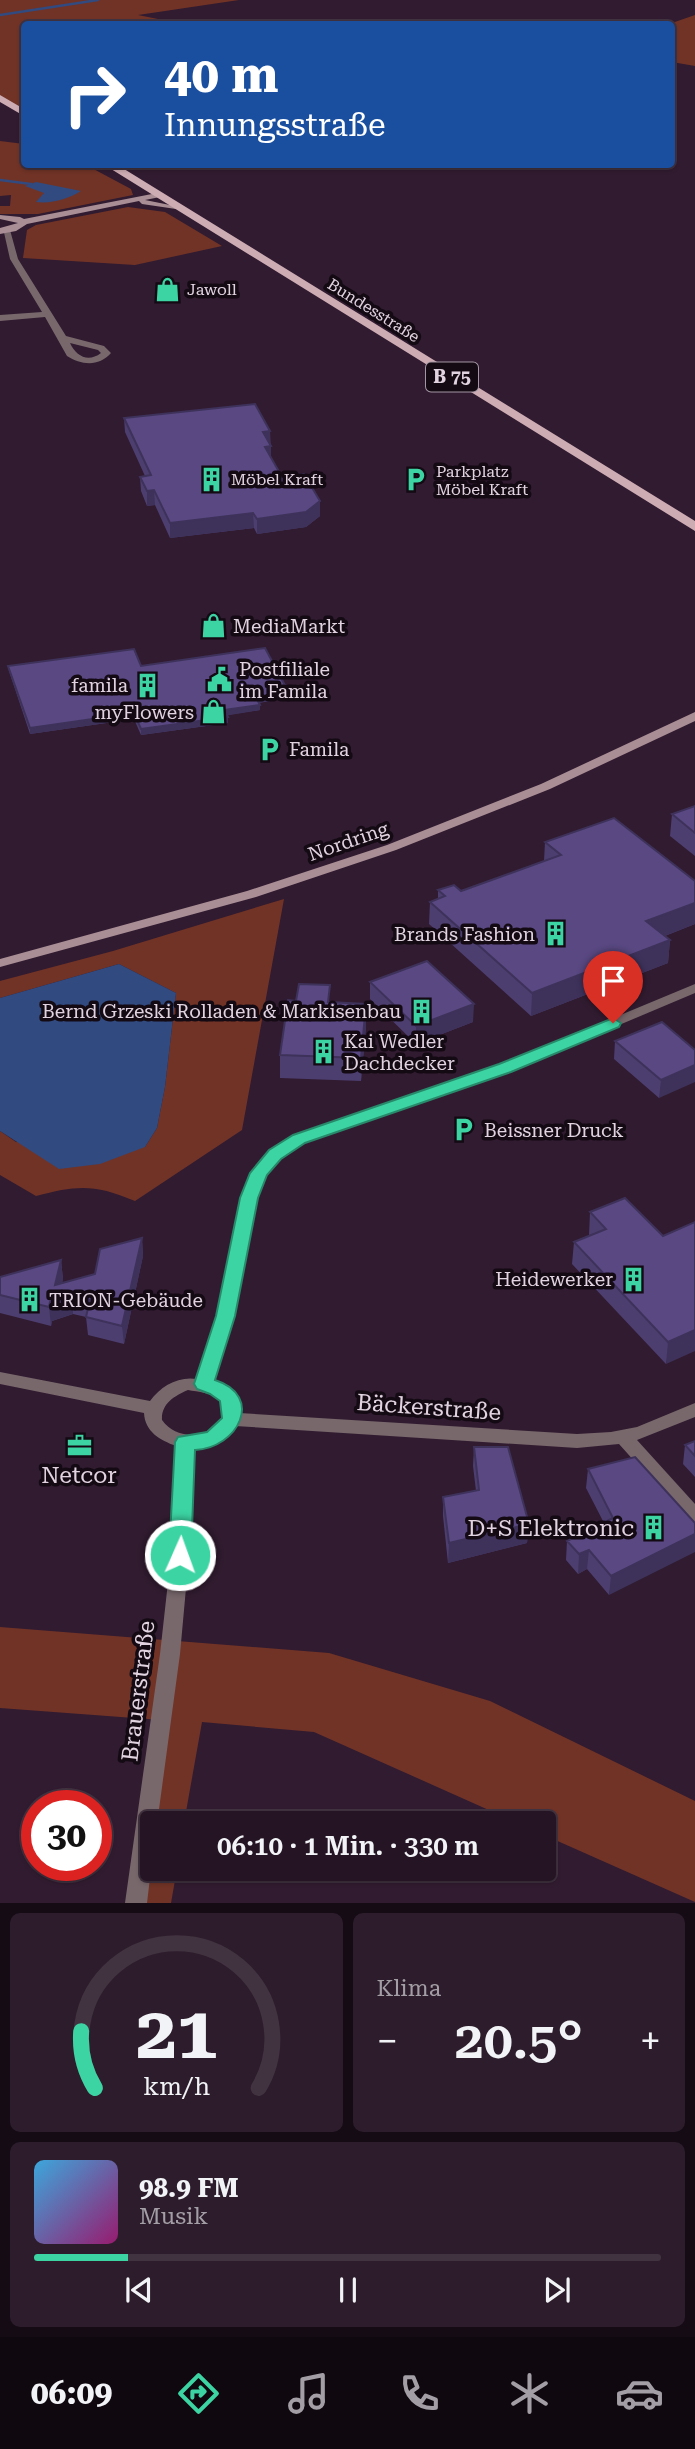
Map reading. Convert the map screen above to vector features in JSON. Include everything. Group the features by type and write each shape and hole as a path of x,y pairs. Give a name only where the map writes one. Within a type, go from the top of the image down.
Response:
{"main road":[{"path":"0,98 21,111"},
{"name":"Bundesstraße","path":"114,168 695,527"}],"street":[{"path":"0,217 23,222 157,195"},
{"path":"123,202 176,207"},
{"path":"23,222 20,227 3,230 14,259 63,338"},
{"path":"0,318 46,314"},
{"name":"Nordring","path":"0,963 287,883 400,843 585,769 695,716"},
{"path":"204,1384 226,1316 249,1198 259,1173 275,1154 299,1139 505,1068 695,988"},
{"path":"0,1378 154,1408"},
{"path":"187,1384 204,1384 217,1388 228,1397 232,1407 232,1419 225,1429 200,1442 170,1438 159,1430 153,1420 154,1408 160,1397 172,1388 187,1384"},
{"name":"Bäckerstraße","path":"232,1419 577,1441 624,1438 645,1433 695,1410"},
{"path":"624,1438 695,1516"},
{"name":"Brauerstraße","path":"136,1903 170,1654 180,1555 185,1442"}],"shaded area":[{"path":"0,0 239,0 138,15 168,21 21,21 21,111 0,98"},
{"path":"695,15 695,66 675,63 675,22"},
{"path":"0,141 21,144 21,168 92,168 131,189 133,195 38,214 0,214 0,206 10,206 11,195 0,196"},
{"path":"128,207 165,212 222,246 135,265 23,258 27,230 36,225"},
{"path":"284,899 242,1130 135,1201 108,1191 86,1188 36,1196 0,1175 0,1131 16,1142 145,1147 157,1128 165,1087 176,993 119,964 0,998 0,981 113,951"},
{"path":"0,1627 329,1653 490,1701 695,1801 695,1902 556,1840 556,1811 491,1811 314,1732 202,1722 186,1811 149,1811 161,1720 0,1708"},
{"path":"140,1874 140,1881 175,1881 171,1903 136,1903"}],"water":[{"path":"36,182 81,191 60,200 36,202 44,193 25,186"},
{"path":"119,964 176,993 165,1087 157,1128 145,1147 100,1164 59,1169 0,1131 0,998"}],"building":[{"name":"Möbel Kraft","path":"255,404 270,431 263,432 271,446 265,447 282,477 304,474 320,501 306,512 257,519 253,513 170,523 154,490 147,491 140,477 151,475 124,418"},
{"name":"famila","path":"265,648 289,693 256,697 260,705 224,710 228,717 141,729 134,713 30,728 8,666 134,649 141,666"},
{"path":"695,806 695,833 672,814"},
{"name":"Brands Fashion","path":"614,818 695,881 695,903 646,921 670,940 532,993 430,902 445,896 438,890 454,885 461,891 561,855 545,842"},
{"path":"427,961 474,1004 416,1026 370,982"},
{"name":"Kai Wedler Dachdecker","path":"299,984 330,985 328,1002 366,1004 361,1058 280,1055 288,1000 296,1001"},
{"path":"662,1022 695,1050 695,1065 661,1080 615,1041"},
{"name":"Heidewerker","path":"625,1198 663,1236 695,1222 695,1330 668,1342 574,1242 606,1229 590,1212"},
{"path":"142,1238 122,1326 86,1317 90,1300 72,1296 50,1302 49,1307 0,1295 0,1277 61,1260 55,1285 95,1274 100,1249"},
{"path":"695,1441 695,1456 685,1445"},
{"path":"474,1447 508,1447 529,1524 449,1543 443,1497 479,1490"},
{"path":"635,1457 695,1523 695,1534 611,1576 589,1550 579,1554 567,1541 613,1518 588,1469"}],"waterway":[{"path":"0,15 98,0"},
{"path":"0,180 31,184"}],"place":[{"name":"Jawoll","path":"167,289"},
{"name":"Möbel Kraft","path":"211,479"},
{"name":"Parkplatz Möbel Kraft","path":"416,480"},
{"name":"MediaMarkt","path":"213,626"},
{"name":"Postfiliale im Famila","path":"219,680"},
{"name":"famila","path":"148,685"},
{"name":"myFlowers","path":"214,712"},
{"name":"Famila","path":"269,749"},
{"name":"Brands Fashion","path":"555,934"},
{"name":"Bernd Grzeski Rolladen & Markisenbau","path":"421,1011"},
{"name":"Kai Wedler Dachdecker","path":"324,1052"},
{"name":"Beissner Druck","path":"464,1130"},
{"name":"Heidewerker","path":"633,1279"},
{"name":"TRION-Gebäude","path":"29,1300"},
{"name":"Netcor","path":"79,1445"},
{"name":"D+S Elektronic","path":"654,1528"}],"route":[{"path":"180,1555 185,1442 200,1442 214,1437 225,1429 232,1419 232,1407 228,1397 217,1388 204,1384 226,1316 249,1198 259,1173 275,1154 299,1139 505,1068 613,1023"}]}
